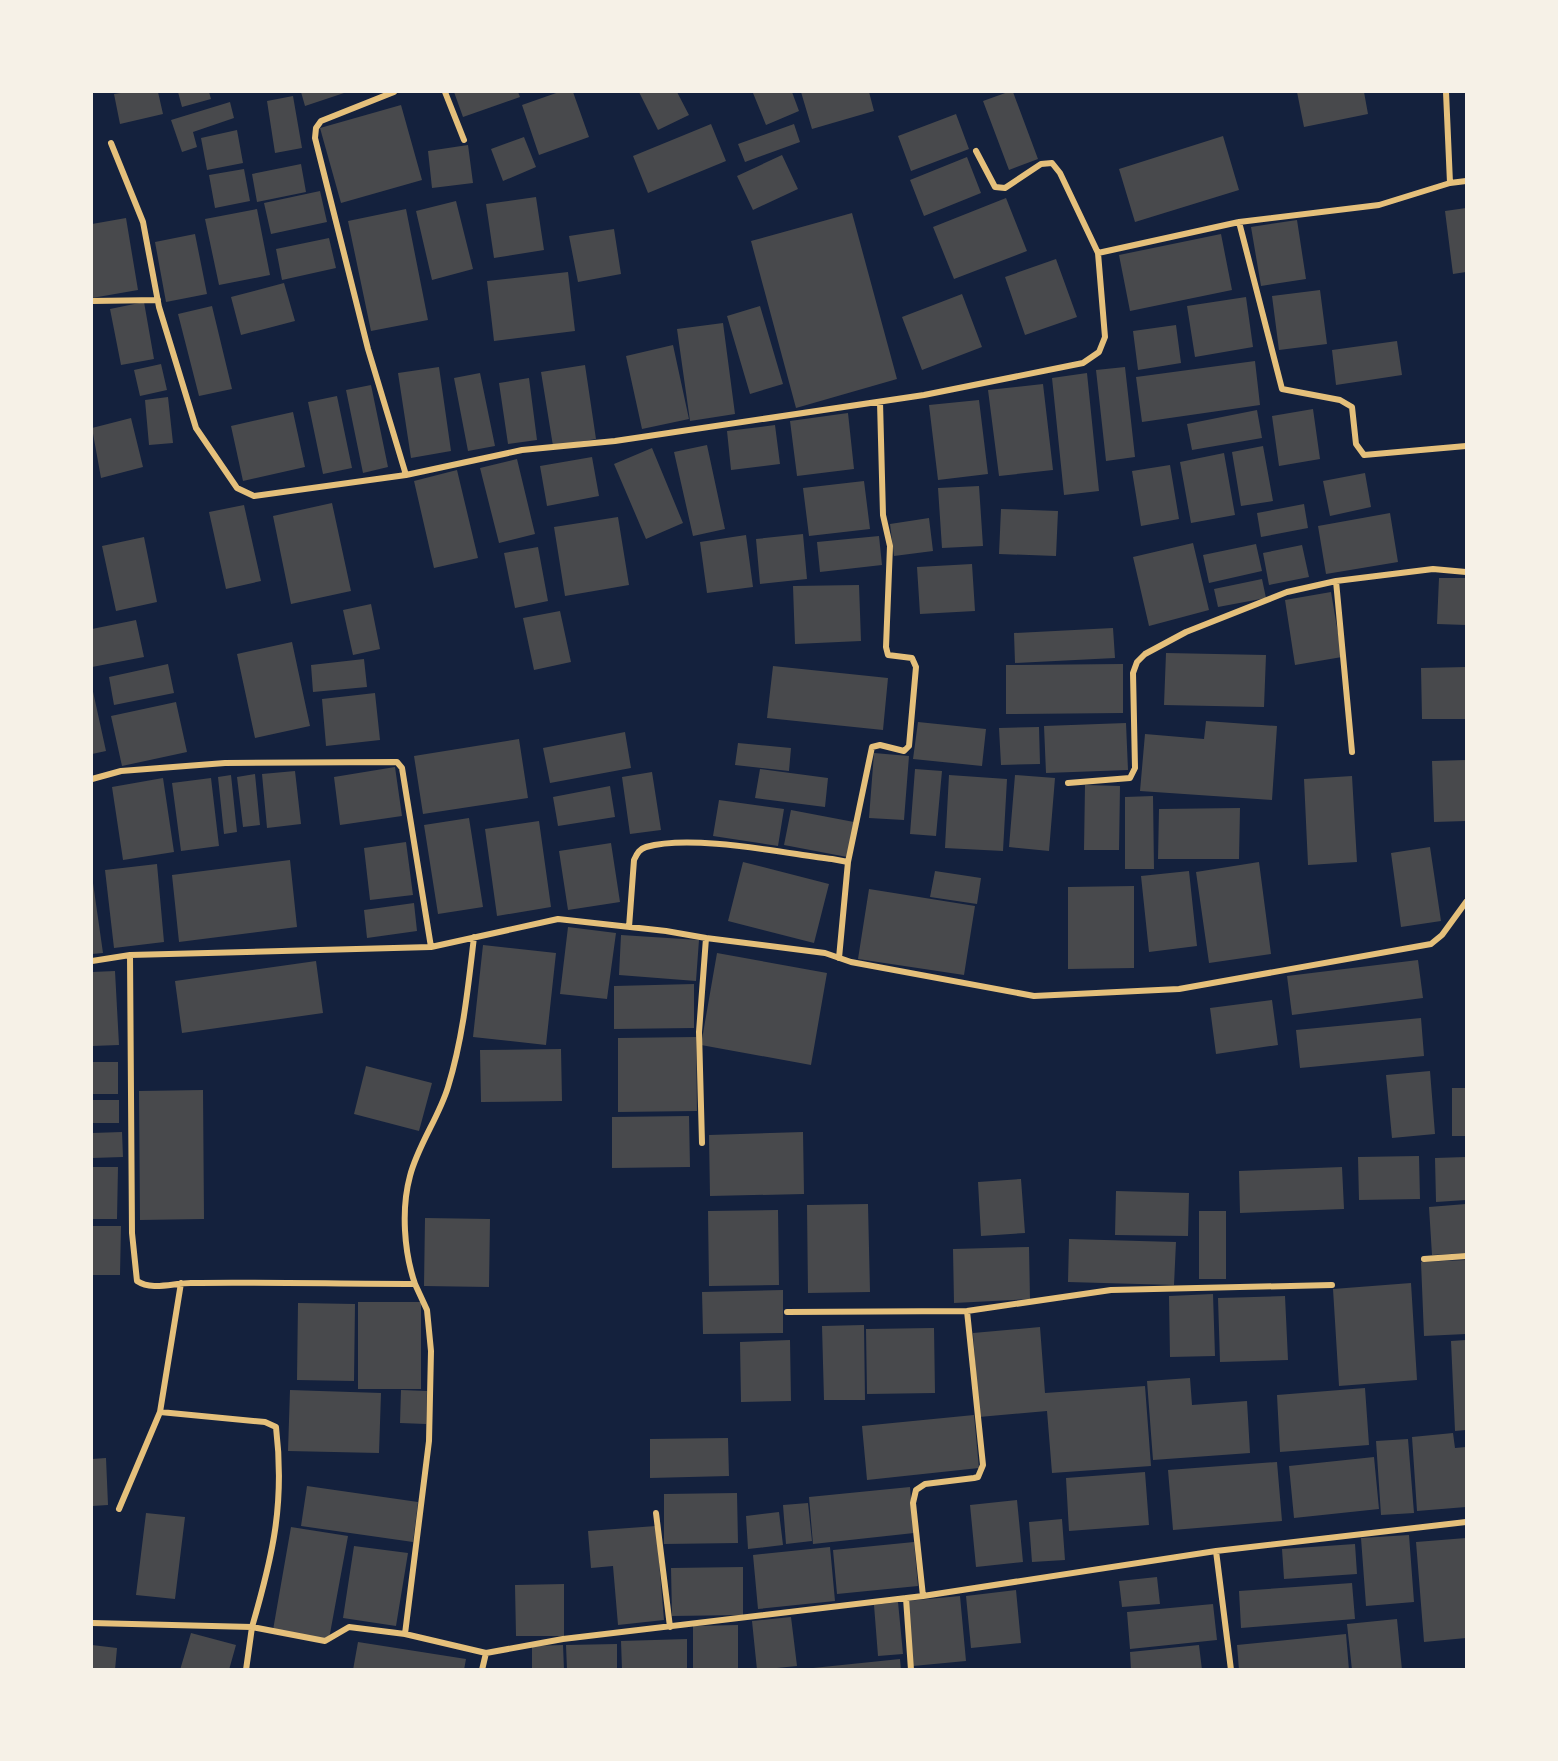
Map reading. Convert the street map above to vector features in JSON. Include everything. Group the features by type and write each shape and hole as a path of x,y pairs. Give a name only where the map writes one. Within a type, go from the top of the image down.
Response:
{"street":[{"path":"394,92 321,121 316,128 315,138 368,349 406,475"},
{"path":"445,92 464,140"},
{"path":"1446,92 1450,183"},
{"path":"111,143 143,222 158,300 196,428 237,488 254,496 406,475 522,450 615,441 880,402 1083,363 1099,352 1104,336 1098,253 1060,173 1052,164 1041,164 1005,188 999,189 995,187 976,151"},
{"path":"1098,253 1239,222 1379,205 1450,183 1467,181"},
{"path":"1239,222 1282,389 1340,400 1352,407 1356,444 1364,455 1467,446"},
{"path":"92,301 158,300"},
{"path":"839,958 848,862 872,747 880,746 904,751 909,746 916,667 912,658 888,655 886,647 890,546 883,515 880,402"},
{"path":"1068,783 1130,778 1135,768 1133,673 1137,662 1145,654 1186,632 1287,592 1336,581 1433,569 1467,572"},
{"path":"1336,581 1352,752"},
{"path":"92,779 121,771 225,763 397,762 402,768 431,946"},
{"path":"629,927 634,860 638,852 645,847 691,842 848,862"},
{"path":"92,961 130,955 431,946 558,919 814,952 850,962 1034,996 1179,989 1431,944 1442,935 1467,902"},
{"path":"405,1634 429,1441 431,1351 427,1310 407,1261 405,1212 410,1176 448,1088 466,1006 474,938"},
{"path":"702,1143 699,1032 705,938"},
{"path":"130,955 135,1276 137,1281 151,1287 181,1283 415,1284"},
{"path":"1424,1259 1467,1256"},
{"path":"119,1509 160,1412 181,1283"},
{"path":"787,1312 967,1311 1111,1290 1332,1285"},
{"path":"923,1596 913,1503 915,1490 925,1484 974,1478 983,1465 967,1311"},
{"path":"160,1412 265,1422 276,1427 281,1469 278,1514 271,1564 252,1627 246,1670"},
{"path":"656,1513 670,1627"},
{"path":"92,1623 252,1627 325,1641 350,1627 405,1634 486,1653 563,1639 923,1596 1216,1551 1467,1522"},
{"path":"1216,1551 1231,1670"},
{"path":"906,1598 911,1670"},
{"path":"482,1670 486,1653"}],"building":[{"path":"158,92 163,114 120,124 114,94"},
{"path":"178,92 209,92 211,99 182,107"},
{"path":"301,92 347,92 305,106"},
{"path":"454,92 518,92 520,97 463,117"},
{"path":"559,92 573,92 589,137 539,155 522,105"},
{"path":"639,92 677,92 689,115 658,130"},
{"path":"792,92 799,111 766,125 753,93"},
{"path":"801,92 869,92 874,111 812,129"},
{"path":"1013,92 1038,159 1009,170 983,101"},
{"path":"1297,92 1364,92 1368,114 1304,127"},
{"path":"293,96 302,148 275,153 267,101"},
{"path":"230,102 234,118 193,132 197,147 182,152 171,120"},
{"path":"401,105 422,180 341,203 320,128"},
{"path":"956,114 969,149 911,171 898,136"},
{"path":"711,124 726,161 648,193 633,156"},
{"path":"794,124 800,142 745,162 738,144"},
{"path":"237,130 243,163 207,170 201,138"},
{"path":"1223,136 1239,190 1135,222 1119,169"},
{"path":"524,137 536,167 503,181 491,149"},
{"path":"468,145 473,183 432,188 428,151"},
{"path":"782,155 798,189 753,210 737,176"},
{"path":"967,157 981,193 924,216 910,180"},
{"path":"301,164 306,192 257,202 252,174"},
{"path":"244,169 250,201 215,208 209,175"},
{"path":"320,191 327,222 271,234 264,203"},
{"path":"536,197 544,250 494,258 486,204"},
{"path":"1006,198 1027,251 954,279 933,227"},
{"path":"456,201 473,269 432,280 416,211"},
{"path":"1466,208 1466,272 1453,274 1445,211"},
{"path":"257,209 270,275 219,285 205,219"},
{"path":"406,209 428,320 371,331 348,221"},
{"path":"852,213 897,379 796,408 751,241"},
{"path":"126,218 138,290 92,298 92,224"},
{"path":"1297,220 1306,279 1261,286 1251,227"},
{"path":"614,229 621,274 578,282 569,236"},
{"path":"195,234 207,294 166,302 155,242"},
{"path":"1221,234 1232,290 1130,311 1119,255"},
{"path":"329,238 336,268 282,280 276,249"},
{"path":"1056,259 1077,317 1025,335 1005,277"},
{"path":"568,272 575,331 494,341 487,281"},
{"path":"284,283 295,321 241,335 231,297"},
{"path":"1320,290 1327,344 1279,350 1272,296"},
{"path":"962,294 982,347 922,370 902,317"},
{"path":"1246,297 1253,347 1195,357 1187,306"},
{"path":"144,302 154,359 121,365 110,309"},
{"path":"212,306 232,389 199,396 178,314"},
{"path":"760,306 783,384 750,394 727,316"},
{"path":"723,323 735,414 690,421 677,329"},
{"path":"1176,325 1181,363 1138,370 1133,331"},
{"path":"1397,341 1402,375 1336,385 1332,350"},
{"path":"673,345 689,419 642,429 626,356"},
{"path":"1255,361 1260,405 1142,422 1136,377"},
{"path":"161,364 167,390 140,396 134,370"},
{"path":"585,365 596,439 553,446 541,372"},
{"path":"439,367 451,451 411,458 398,373"},
{"path":"1125,367 1135,457 1106,461 1096,370"},
{"path":"480,373 495,446 468,451 454,378"},
{"path":"1087,373 1099,491 1064,495 1052,378"},
{"path":"529,378 537,440 508,444 499,383"},
{"path":"1043,384 1053,470 999,476 988,390"},
{"path":"371,385 388,467 363,473 346,390"},
{"path":"337,396 352,468 323,474 308,402"},
{"path":"168,397 173,443 149,445 145,400"},
{"path":"979,400 988,474 938,480 929,405"},
{"path":"1313,409 1320,459 1279,466 1272,416"},
{"path":"1257,410 1262,438 1192,450 1187,424"},
{"path":"293,412 305,467 243,481 231,426"},
{"path":"848,413 854,469 797,476 790,421"},
{"path":"131,418 143,467 101,478 92,428"},
{"path":"775,425 780,464 731,470 727,431"},
{"path":"707,445 725,529 693,536 674,452"},
{"path":"1263,446 1273,501 1241,506 1232,452"},
{"path":"652,448 683,523 646,539 614,464"},
{"path":"1224,453 1235,515 1191,523 1180,462"},
{"path":"592,457 599,496 547,506 540,466"},
{"path":"517,459 535,534 499,543 480,468"},
{"path":"1170,465 1179,519 1141,526 1132,471"},
{"path":"457,470 478,558 434,568 414,481"},
{"path":"1365,473 1371,507 1330,516 1323,481"},
{"path":"864,481 870,529 809,536 803,488"},
{"path":"979,486 983,546 942,548 938,488"},
{"path":"332,503 351,591 291,604 273,516"},
{"path":"1304,504 1308,528 1261,537 1257,513"},
{"path":"244,505 261,581 226,589 209,512"},
{"path":"1001,509 1058,511 1056,556 999,554"},
{"path":"1390,513 1398,562 1326,574 1318,526"},
{"path":"618,517 629,585 565,596 554,527"},
{"path":"929,518 933,551 894,556 890,524"},
{"path":"803,534 807,579 760,584 756,539"},
{"path":"746,535 753,587 707,593 700,542"},
{"path":"879,536 882,565 820,572 817,542"},
{"path":"144,537 157,602 116,611 102,546"},
{"path":"1193,543 1209,610 1149,626 1133,557"},
{"path":"1256,544 1262,571 1209,583 1203,555"},
{"path":"1302,545 1309,577 1269,585 1263,553"},
{"path":"538,547 548,601 515,608 504,553"},
{"path":"972,564 975,611 920,614 917,567"},
{"path":"1439,578 1466,578 1466,625 1437,624"},
{"path":"1262,579 1266,598 1218,607 1214,589"},
{"path":"859,585 861,641 795,644 793,586"},
{"path":"1331,592 1342,657 1295,665 1285,600"},
{"path":"371,604 380,649 353,655 343,610"},
{"path":"560,611 571,662 534,670 523,618"},
{"path":"136,620 144,657 92,667 92,629"},
{"path":"1113,628 1115,658 1015,663 1014,633"},
{"path":"292,642 310,726 255,738 237,654"},
{"path":"1166,653 1266,655 1264,707 1164,705"},
{"path":"364,659 367,687 313,692 311,665"},
{"path":"168,664 174,693 114,705 109,677"},
{"path":"1123,664 1123,713 1006,714 1006,665"},
{"path":"773,666 888,678 883,730 767,718"},
{"path":"1466,667 1466,719 1422,719 1421,668"},
{"path":"92,687 106,751 92,754"},
{"path":"375,693 380,740 326,746 322,699"},
{"path":"176,702 187,752 122,766 111,716"},
{"path":"1206,721 1277,726 1272,800 1140,791 1145,734 1204,739"},
{"path":"918,722 986,729 982,766 913,759"},
{"path":"1126,723 1128,770 1046,773 1044,726"},
{"path":"1039,727 1040,764 1001,765 999,728"},
{"path":"625,732 631,768 550,783 543,748"},
{"path":"519,739 528,798 423,814 414,756"},
{"path":"738,743 791,748 789,771 735,765"},
{"path":"874,753 909,756 904,820 869,818"},
{"path":"1466,760 1466,821 1434,822 1432,761"},
{"path":"395,767 402,816 340,825 334,777"},
{"path":"760,769 828,778 825,807 755,798"},
{"path":"915,769 942,771 936,836 910,834"},
{"path":"295,771 301,824 267,828 262,774"},
{"path":"652,772 661,830 630,834 622,777"},
{"path":"255,774 260,825 243,827 237,777"},
{"path":"231,775 237,832 224,834 218,777"},
{"path":"949,775 1007,779 1003,851 945,848"},
{"path":"1015,775 1055,778 1049,851 1009,847"},
{"path":"1352,776 1357,862 1308,865 1304,779"},
{"path":"163,778 174,852 123,860 112,787"},
{"path":"211,778 219,846 181,851 172,783"},
{"path":"1085,785 1120,786 1119,850 1084,850"},
{"path":"610,786 615,817 558,826 553,797"},
{"path":"1153,796 1154,869 1125,869 1125,797"},
{"path":"719,800 784,809 778,846 713,836"},
{"path":"1240,808 1239,859 1158,859 1159,809"},
{"path":"791,810 854,822 847,857 784,845"},
{"path":"469,818 483,907 438,914 424,825"},
{"path":"539,821 551,907 497,916 485,829"},
{"path":"406,842 413,895 370,900 364,848"},
{"path":"611,843 620,902 568,910 559,851"},
{"path":"1430,847 1441,921 1401,927 1391,853"},
{"path":"290,860 297,927 179,942 172,875"},
{"path":"743,862 829,884 814,943 728,921"},
{"path":"1259,862 1271,954 1209,963 1196,872"},
{"path":"157,864 164,942 114,948 105,870"},
{"path":"935,871 981,878 977,904 930,897"},
{"path":"1189,871 1197,946 1149,952 1141,876"},
{"path":"92,876 103,953 92,954"},
{"path":"1134,886 1134,968 1068,969 1068,887"},
{"path":"869,889 975,906 964,975 858,959"},
{"path":"414,903 417,931 367,938 364,910"},
{"path":"568,927 616,933 607,999 560,994"},
{"path":"621,935 699,940 696,981 619,975"},
{"path":"483,945 556,953 546,1045 473,1037"},
{"path":"717,953 827,973 811,1065 701,1045"},
{"path":"1418,960 1423,998 1292,1015 1287,976"},
{"path":"316,961 323,1013 182,1033 175,981"},
{"path":"115,971 119,1045 92,1046 92,972"},
{"path":"694,984 694,1028 614,1029 614,986"},
{"path":"1272,1000 1278,1045 1216,1054 1210,1008"},
{"path":"1421,1018 1424,1056 1300,1068 1296,1030"},
{"path":"696,1037 697,1111 618,1112 618,1038"},
{"path":"561,1049 562,1101 481,1102 480,1050"},
{"path":"92,1062 118,1062 118,1094 92,1094"},
{"path":"366,1066 432,1083 419,1131 354,1114"},
{"path":"1430,1071 1435,1134 1392,1138 1386,1075"},
{"path":"1452,1088 1466,1088 1466,1136 1452,1136"},
{"path":"203,1090 204,1219 140,1220 139,1091"},
{"path":"92,1100 119,1100 119,1123 92,1123"},
{"path":"689,1116 690,1167 612,1168 612,1117"},
{"path":"122,1132 123,1157 92,1158 92,1133"},
{"path":"803,1132 804,1194 710,1196 709,1135"},
{"path":"1419,1156 1420,1199 1359,1200 1358,1157"},
{"path":"1466,1157 1466,1200 1436,1202 1435,1158"},
{"path":"92,1167 118,1167 117,1219 92,1219"},
{"path":"1342,1167 1344,1209 1240,1213 1239,1171"},
{"path":"1021,1179 1025,1233 981,1236 978,1182"},
{"path":"1116,1191 1189,1193 1188,1236 1115,1235"},
{"path":"868,1204 870,1292 808,1293 807,1205"},
{"path":"1466,1204 1466,1253 1432,1255 1429,1207"},
{"path":"778,1210 779,1285 709,1286 708,1211"},
{"path":"1199,1211 1226,1211 1226,1279 1199,1279"},
{"path":"425,1218 490,1219 489,1287 424,1286"},
{"path":"92,1226 121,1226 120,1275 92,1275"},
{"path":"1069,1239 1176,1242 1174,1285 1068,1282"},
{"path":"1029,1247 1030,1299 954,1303 953,1249"},
{"path":"1466,1260 1466,1334 1424,1336 1421,1262"},
{"path":"1411,1283 1417,1380 1339,1386 1333,1289"},
{"path":"783,1290 783,1333 703,1334 702,1292"},
{"path":"1213,1294 1215,1356 1170,1357 1169,1296"},
{"path":"1285,1296 1288,1360 1220,1362 1218,1298"},
{"path":"358,1302 421,1302 421,1389 358,1389"},
{"path":"298,1303 355,1304 354,1381 297,1380"},
{"path":"864,1325 865,1400 824,1400 822,1326"},
{"path":"1040,1327 1045,1393 1145,1386 1151,1466 1052,1473 1047,1411 979,1417 973,1333"},
{"path":"934,1328 935,1393 867,1394 866,1329"},
{"path":"790,1340 791,1401 741,1402 740,1342"},
{"path":"1466,1340 1466,1430 1455,1431 1451,1341"},
{"path":"1190,1378 1192,1405 1247,1401 1250,1453 1153,1460 1147,1381"},
{"path":"1365,1388 1369,1445 1280,1452 1277,1395"},
{"path":"290,1390 381,1393 379,1453 288,1451"},
{"path":"401,1390 427,1391 426,1424 400,1423"},
{"path":"974,1415 979,1468 867,1480 862,1426"},
{"path":"1453,1433 1455,1448 1466,1447 1466,1507 1417,1511 1412,1437"},
{"path":"728,1438 729,1476 650,1478 650,1439"},
{"path":"1408,1439 1414,1513 1381,1515 1376,1441"},
{"path":"1374,1457 1379,1509 1294,1518 1289,1466"},
{"path":"106,1458 108,1505 92,1506 92,1459"},
{"path":"1277,1462 1282,1521 1173,1530 1168,1470"},
{"path":"1145,1472 1149,1525 1069,1531 1066,1478"},
{"path":"307,1486 418,1502 413,1542 301,1526"},
{"path":"910,1487 914,1533 813,1544 809,1497"},
{"path":"737,1493 738,1543 664,1544 664,1494"},
{"path":"1017,1500 1023,1562 976,1567 970,1505"},
{"path":"808,1503 812,1541 786,1544 783,1505"},
{"path":"779,1512 783,1545 748,1549 746,1516"},
{"path":"146,1513 185,1517 175,1599 136,1595"},
{"path":"1062,1519 1065,1560 1032,1562 1029,1522"},
{"path":"656,1526 664,1620 618,1625 613,1566 591,1568 588,1531"},
{"path":"291,1527 348,1536 329,1639 273,1630"},
{"path":"1409,1535 1414,1602 1366,1606 1361,1538"},
{"path":"1466,1538 1466,1638 1424,1642 1416,1542"},
{"path":"914,1542 918,1586 837,1594 833,1550"},
{"path":"1355,1544 1357,1574 1284,1579 1282,1549"},
{"path":"354,1546 408,1553 396,1626 343,1618"},
{"path":"830,1547 835,1601 758,1609 753,1555"},
{"path":"743,1567 743,1615 672,1616 671,1568"},
{"path":"1157,1577 1160,1604 1122,1607 1119,1581"},
{"path":"1352,1583 1355,1619 1241,1628 1239,1591"},
{"path":"564,1584 564,1636 516,1636 515,1585"},
{"path":"1016,1590 1021,1643 971,1648 966,1596"},
{"path":"960,1596 966,1661 913,1666 907,1601"},
{"path":"898,1602 903,1654 878,1656 874,1605"},
{"path":"1213,1604 1217,1640 1130,1649 1127,1612"},
{"path":"791,1617 797,1666 757,1670 752,1621"},
{"path":"1397,1619 1402,1670 1352,1670 1347,1624"},
{"path":"738,1625 738,1670 693,1670 693,1626"},
{"path":"191,1633 236,1645 229,1670 180,1670"},
{"path":"1346,1634 1349,1670 1239,1670 1237,1645"},
{"path":"687,1639 687,1670 622,1670 621,1641"},
{"path":"358,1642 466,1659 464,1670 353,1670"},
{"path":"617,1644 617,1670 567,1670 566,1645"},
{"path":"92,1645 117,1648 115,1670 92,1670"},
{"path":"563,1645 564,1670 532,1670 532,1646"},
{"path":"1199,1645 1202,1670 1131,1670 1130,1652"},
{"path":"900,1659 901,1670 813,1670 813,1668"}]}
